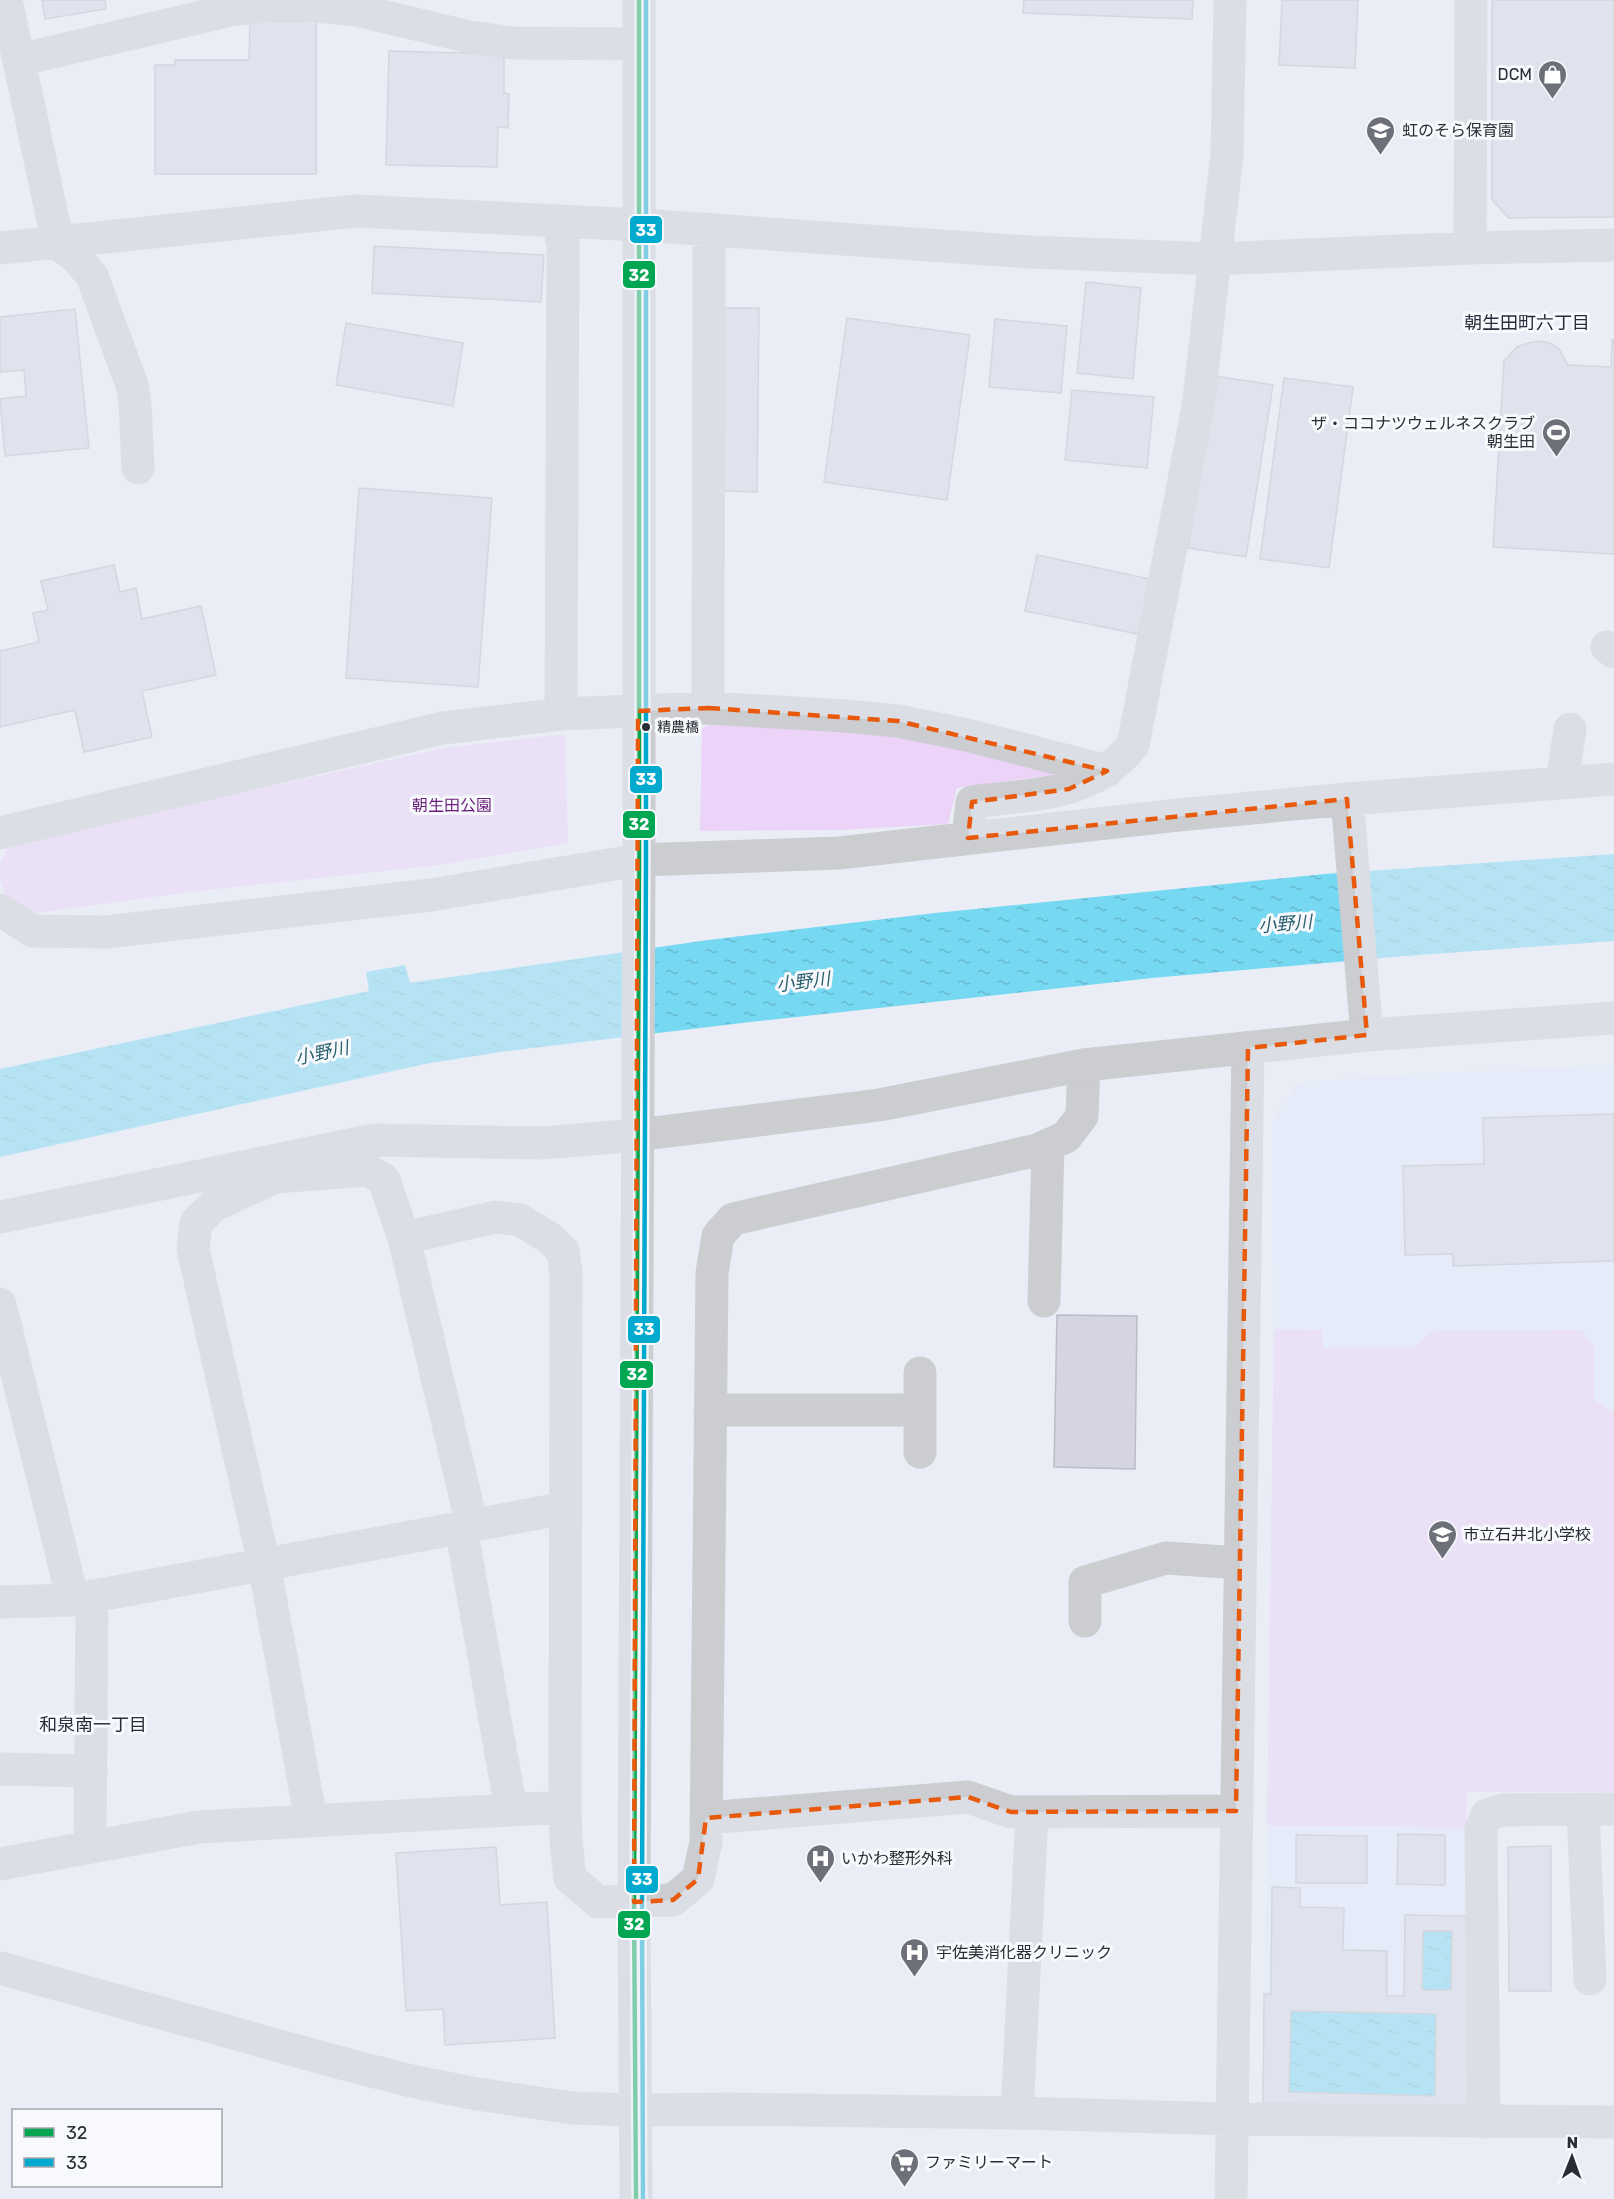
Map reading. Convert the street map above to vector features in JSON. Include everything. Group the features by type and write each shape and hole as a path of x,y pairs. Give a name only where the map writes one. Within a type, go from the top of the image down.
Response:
{"street":[{"path":"6,0 11,52 58,243 78,259 92,276 132,385 138,468"},
{"path":"636,2199 634,1902 639,824 639,0"},
{"path":"968,838 972,802 1069,789 1107,771 1122,759 1133,745 1198,407 1227,155 1230,0"},
{"path":"1470,248 1471,0"},
{"path":"11,52 231,10 287,3 356,10 470,37 513,43 639,44"},
{"path":"0,248 356,211 709,229 1030,252 1215,258 1470,248 1614,246"},
{"path":"558,221 563,245 561,714"},
{"path":"708,708 709,229"},
{"path":"0,833 443,728 561,714 708,708 898,721 1011,746 1107,771"},
{"path":"1562,783 1570,729"},
{"path":"0,910 33,931 106,932 431,895 638,876 1178,815 1348,811 1562,783 1614,779"},
{"path":"1348,811 1367,1035"},
{"path":"311,1820 264,1564 193,1249 196,1223 213,1206 273,1170 374,1140 542,1143 637,1136 879,1105 1084,1065 1367,1035 1614,1018"},
{"path":"1231,2199 1248,1048"},
{"path":"404,1238 496,1217 520,1220 548,1237 563,1251 566,1273 565,1807 570,1878 598,1902 673,1900 698,1879 706,1842 712,1273 718,1236 733,1219 1037,1150 1066,1137 1082,1116 1084,1065"},
{"path":"1044,1301 1048,1145"},
{"path":"0,1217 122,1191 273,1170 368,1170 384,1180 404,1238 467,1526 511,1810"},
{"path":"0,1304 82,1598 91,1771 90,1847"},
{"path":"920,1373 920,1452"},
{"path":"710,1410 920,1410"},
{"path":"0,1602 82,1598 566,1508"},
{"path":"1085,1621 1085,1582 1166,1558 1240,1563"},
{"path":"0,1769 91,1771"},
{"path":"706,1818 968,1797 1011,1812 1236,1811"},
{"path":"0,1864 199,1827 565,1807"},
{"path":"1484,2122 1481,1829 1486,1815 1503,1810 1598,1809 1590,1978"},
{"path":"1017,2114 1032,1813"},
{"path":"0,1968 411,2081 477,2094 572,2108 1231,2119 1614,2122"}],"highlighted area":[{"path":"708,708 898,721 1107,771 1069,789 972,802 968,838 1347,799 1367,1035 1248,1048 1236,1811 1011,1812 968,1797 706,1818 698,1879 673,1900 634,1902 638,711"}],"shaded area":[{"name":"市立石井北小学校","path":"1614,1065 1614,1792 1467,1792 1466,1828 1475,2091 1465,2106 1263,2112 1274,1329 1272,1121 1299,1083 1383,1076"}],"green space":[{"path":"721,721 902,733 1061,774 957,788 948,824 841,830 700,831 702,728"},
{"name":"朝生田公園","path":"565,734 568,843 441,865 198,891 37,913 5,894 0,880 0,864 9,844 444,748"},
{"path":"1274,1329 1323,1330 1323,1348 1416,1347 1433,1331 1582,1330 1594,1347 1594,1399 1609,1411 1614,1411 1614,1792 1467,1792 1466,1828 1267,1825"}],"water":[{"name":"小野川","path":"1614,854 1614,941 1152,978 500,1052 425,1064 0,1157 0,1069 369,991 366,972 405,965 410,983 708,940 935,913 1325,874"},
{"path":"1423,1931 1452,1931 1451,1990 1422,1990"},
{"path":"1291,2011 1436,2014 1435,2096 1289,2092"}],"building":[{"path":"42,0 105,0 106,9 45,19"},
{"path":"1024,0 1193,0 1192,19 1023,13"},
{"path":"1282,0 1358,0 1355,68 1279,65"},
{"name":"DCM","path":"1492,0 1614,0 1614,217 1509,218 1492,200"},
{"path":"250,21 316,21 316,174 155,174 155,65 175,65 175,60 249,60"},
{"path":"389,51 504,54 504,93 509,94 508,128 498,127 497,167 386,165"},
{"path":"374,246 544,255 541,302 372,293"},
{"path":"1086,282 1141,288 1133,379 1077,373"},
{"path":"724,308 759,308 757,492 722,491"},
{"path":"75,309 89,448 5,456 0,399 26,396 24,370 0,372 0,317"},
{"path":"847,318 970,335 947,500 824,482"},
{"path":"995,319 1067,326 1061,393 989,387"},
{"path":"346,323 463,343 453,406 336,385"},
{"name":"ザ・ココナツウェルネスクラブ 朝生田","path":"1612,340 1614,340 1614,554 1493,547 1504,361 1517,347 1539,341 1550,343 1559,349 1568,365 1611,367"},
{"path":"1215,376 1273,385 1246,557 1188,548"},
{"path":"1284,378 1353,387 1329,568 1260,559"},
{"path":"1072,390 1154,397 1147,468 1065,460"},
{"path":"359,488 492,498 478,687 346,678"},
{"path":"1037,555 1150,579 1138,634 1025,611"},
{"path":"114,565 120,592 136,588 142,619 201,606 216,675 142,691 152,737 84,752 75,710 0,727 0,651 39,642 33,613 48,610 41,581"},
{"path":"1614,1114 1614,1261 1453,1266 1453,1254 1405,1255 1403,1166 1484,1164 1483,1118"},
{"path":"1057,1315 1137,1316 1135,1469 1054,1467"},
{"path":"1398,1834 1445,1835 1445,1885 1397,1884"},
{"path":"1296,1835 1367,1836 1367,1883 1296,1883"},
{"path":"1551,1846 1551,1991 1509,1991 1508,1847"},
{"path":"496,1847 500,1905 547,1902 555,2038 445,2045 443,2009 406,2011 396,1853"},
{"path":"1272,1887 1300,1888 1300,1907 1344,1908 1343,1950 1387,1951 1387,1996 1404,1996 1405,1915 1466,1916 1475,2091 1465,2106 1263,2112 1264,1994 1271,1994","holes":["1423,1931 1452,1931 1451,1990 1422,1990","1291,2011 1436,2014 1435,2096 1289,2092"]}],"transit line":[{"name":"32","path":"636,2199 634,1902 639,860 639,0"},
{"name":"33","path":"643,2199 646,0"}],"place":[{"name":"DCM","path":"1553,100"},
{"name":"虹のそら保育園","path":"1381,156"},
{"name":"ザ・ココナツウェルネスクラブ 朝生田","path":"1556,458"},
{"name":"精農橋","path":"646,727"},
{"name":"市立石井北小学校","path":"1442,1560"},
{"name":"いかわ整形外科","path":"820,1884"},
{"name":"宇佐美消化器クリニック","path":"915,1978"},
{"name":"ファミリーマート","path":"904,2188"}],"district":[{"name":"朝生田町六丁目","path":"1527,323"},
{"name":"和泉南一丁目","path":"93,1725"}]}
